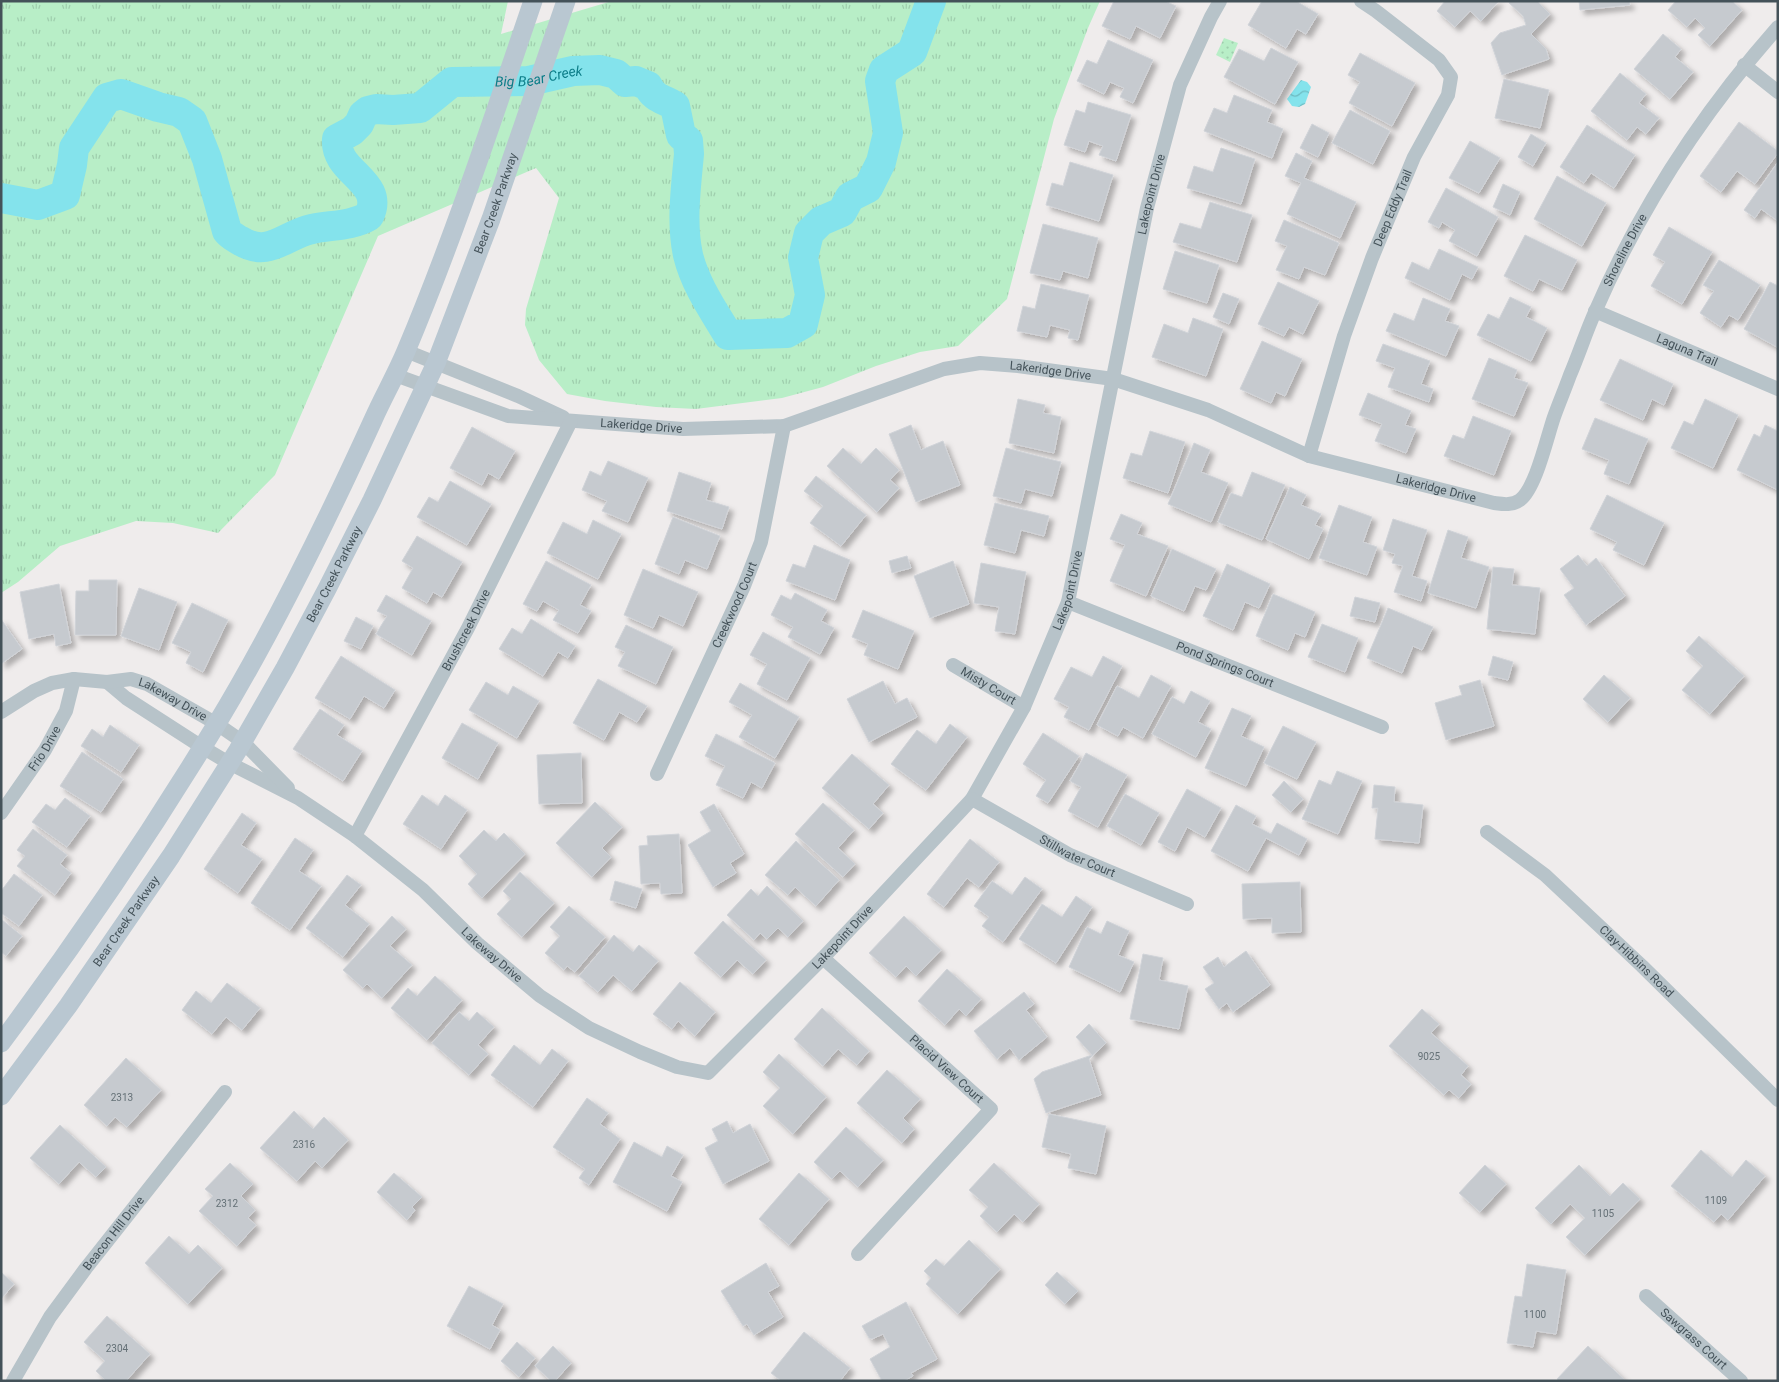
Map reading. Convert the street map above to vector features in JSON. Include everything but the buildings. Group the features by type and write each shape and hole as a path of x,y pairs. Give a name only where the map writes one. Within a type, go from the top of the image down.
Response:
{"main road":[{"name":"Bear Creek Parkway","path":"1,1096 68,1006 171,856 243,742 327,589 372,500 436,363 490,219 566,1"},
{"path":"1,1043 83,930 217,724 303,565 343,486 406,351 450,237 532,2"}],"street":[{"name":"Lakepoint Drive","path":"708,1073 823,958 972,799 1024,707 1068,602 1147,208 1180,85 1220,1"},
{"name":"Deep Eddy Trail","path":"1309,456 1344,336 1372,258 1414,157 1448,95 1451,77 1438,60 1376,10 1361,1"},
{"name":"Shoreline Drive","path":"1519,501 1533,481 1554,417 1595,311 1627,244 1665,177 1716,101 1744,64 1778,27"},
{"path":"1744,64 1778,92"},
{"name":"Laguna Trail","path":"1595,311 1778,389"},
{"name":"Lakeridge Drive","path":"406,351 518,396 571,421"},
{"name":"Lakeridge Drive","path":"395,374 508,416 683,429 784,426 944,369 980,363 1018,366 1113,379 1208,410 1309,456 1494,503 1509,504 1519,501"},
{"name":"Brushcreek Drive","path":"356,836 468,628 571,421"},
{"name":"Creekwood Court","path":"657,774 744,586 761,542 784,426"},
{"name":"Pond Springs Court","path":"1068,602 1382,727"},
{"name":"Misty Court","path":"953,665 1024,707"},
{"name":"Lakeway Drive","path":"1,712 34,691 52,683 74,679 107,682 131,679 147,684 217,724 243,742 298,798"},
{"name":"Frio Drive","path":"1,813 45,750 62,719 66,711 74,679"},
{"name":"Lakeway Drive","path":"107,682 126,698 202,747 298,798 356,836 423,890 477,943 540,996 589,1028 677,1067 708,1073"},
{"name":"Stillwater Court","path":"972,799 1070,855 1187,904"},
{"name":"Clay-Hibbins Road","path":"1486,832 1545,875 1642,966 1778,1100"},
{"name":"Placid View Court","path":"823,958 991,1109 858,1254"},
{"name":"Beacon Hill Drive","path":"13,1381 50,1318 86,1268 225,1092"},
{"name":"Sawgrass Court","path":"1646,1296 1741,1381"}],"green space":[{"path":"1,1 508,1 501,34 612,1 1100,1 1054,119 1007,299 958,346 920,352 876,366 823,387 782,398 696,409 656,407 567,394 539,360 525,325 526,309 559,198 536,168 378,236 275,475 218,533 173,523 136,521 60,546 18,582 1,593"},
{"path":"1224,38 1238,43 1230,62 1216,55"}],"water":[{"path":"1301,80 1307,82 1311,87 1305,104 1299,107 1292,106 1287,99"}],"waterway":[{"name":"Big Bear Creek","path":"1,198 38,205 65,195 74,148 107,98 121,94 179,112 192,121 207,159 227,231 229,234 250,245 268,246 312,229 349,223 369,216 372,204 371,194 366,185 343,160 338,151 337,139 352,131 368,111 376,109 420,108 452,82 529,81 573,71 600,70 616,74 625,82 636,81 648,86 656,96 675,106 681,135 688,141 689,154 684,218 688,255 700,286 728,335 787,333 803,324 810,295 803,258 809,233 821,221 842,212 850,197 868,188 881,162 888,133 880,81 884,70 912,52 931,1"}]}
